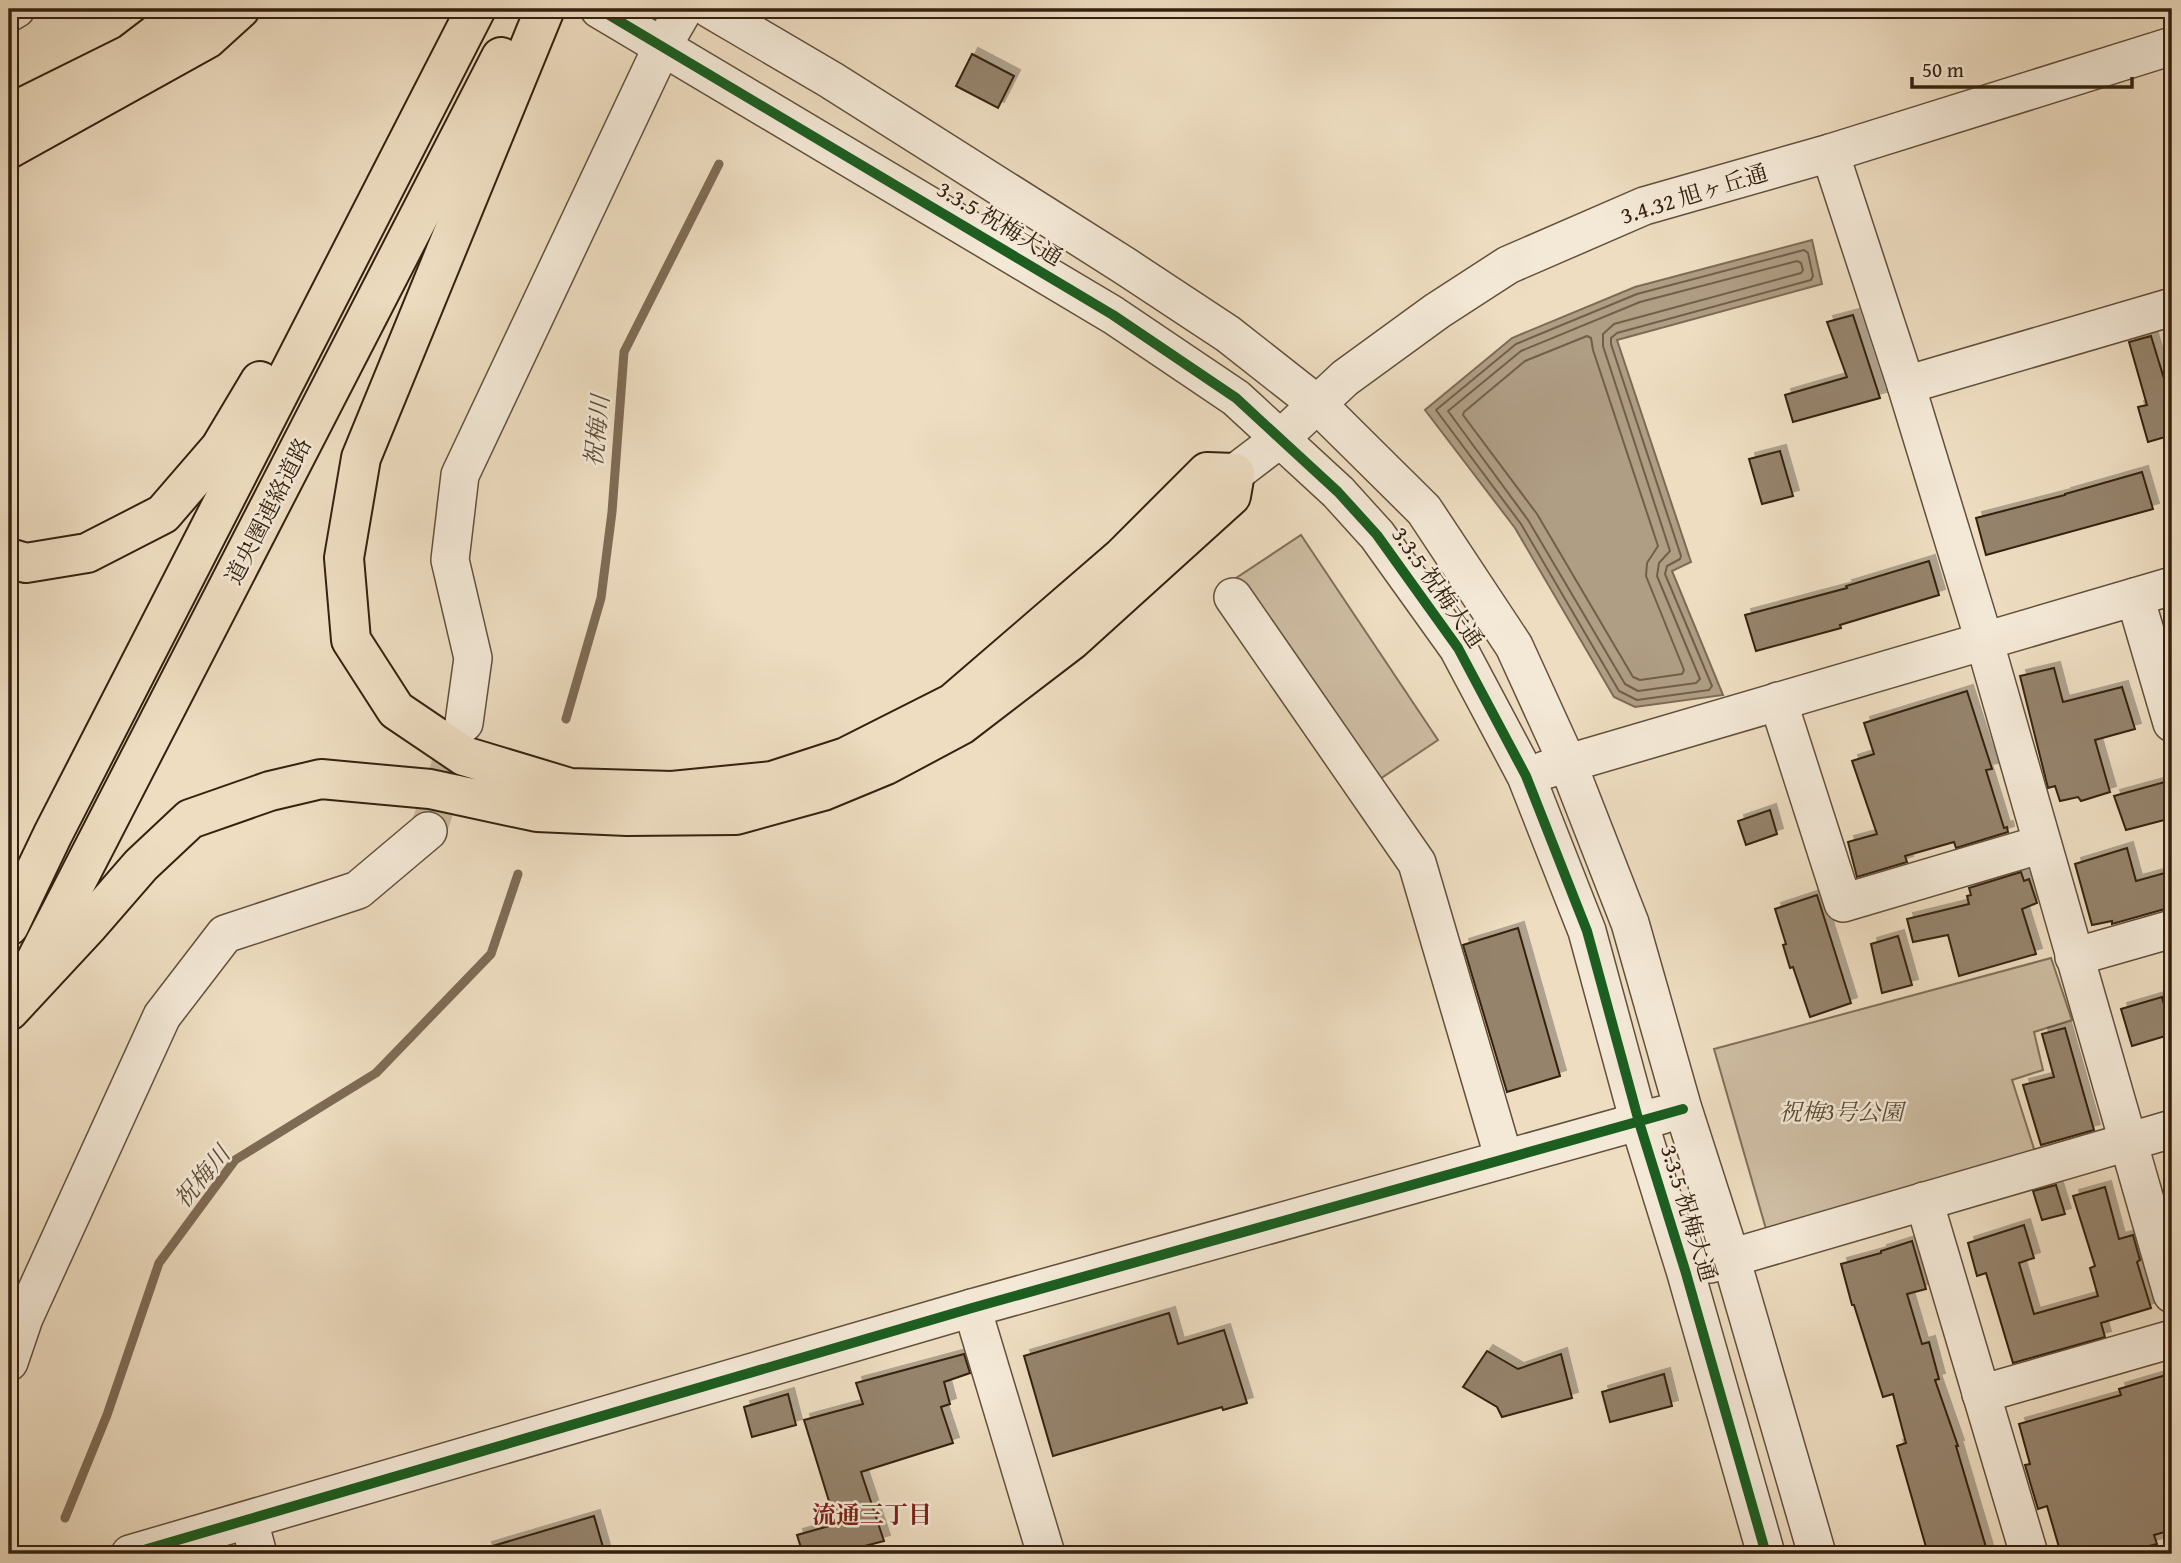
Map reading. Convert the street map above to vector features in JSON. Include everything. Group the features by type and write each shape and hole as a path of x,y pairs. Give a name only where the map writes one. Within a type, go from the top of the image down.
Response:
{"highway":[{"path":"9,114 130,54 189,9"},
{"path":"9,149 207,39 240,9"},
{"name":"道央圏連絡道路","path":"9,926 59,822 476,9"},
{"path":"9,1012 141,865 190,819 270,791 321,779 430,789 537,812 627,816 736,815 823,791 886,765 961,725 1072,640 1231,496 1235,473 1207,472 1121,558 953,703 846,757 772,781 672,791 570,788 464,756 396,710 351,640 344,558 360,458 534,12"},
{"name":"道央圏連絡道路","path":"9,1012 534,12"},
{"path":"9,558 26,563 87,553 163,514 220,448 256,384 303,346"}],"street":[{"path":"9,13 16,9"},
{"name":"3.3.5 祝梅大通","path":"599,9 1113,315 1236,398 1338,492 1377,535 1458,648 1526,776 1587,931 1639,1122 1685,1270 1766,1554"},
{"path":"464,723 473,658 450,560 460,475 662,47 684,9"},
{"name":"3.3.5 祝梅大通","path":"710,9 831,80 1228,334 1317,404 1424,510 1514,646 1567,762 1630,923 1817,1554"},
{"name":"3.4.32 旭ヶ丘通","path":"1235,473 1281,438 1345,378 1437,311 1508,265 1644,206 1830,153 2172,46"},
{"path":"1830,153 1906,385 1984,640 2172,1294"},
{"path":"1906,385 2172,307"},
{"path":"1526,776 2172,586"},
{"path":"1233,597 1417,863 1504,1159"},
{"path":"2135,597 2172,723"},
{"path":"1777,701 1843,903 2042,844"},
{"path":"9,1362 24,1318 162,1016 225,934 358,890 428,831"},
{"path":"2074,957 2172,929"},
{"path":"130,1554 254,1538 972,1308 1683,1109"},
{"path":"1685,1270 2172,1129"},
{"path":"1924,1201 2029,1554"},
{"path":"972,1308 1046,1554"},
{"path":"1981,1394 2172,1339"}],"green space":[{"path":"1301,535 1438,740 1371,785 1233,580"},
{"name":"祝梅3号公園","path":"2051,958 2072,1020 2034,1032 2043,1070 2012,1080 2036,1155 1766,1229 1714,1049"}],"water":[{"path":"1812,240 1822,284 1617,340 1691,562 1672,571 1723,695 1635,707 1614,697 1515,528 1425,410 1512,338 1635,287"}],"building":[{"path":"972,54 1014,76 998,108 956,86"},
{"path":"1853,315 1880,398 1793,422 1785,395 1847,377 1827,322"},
{"path":"2151,336 2172,405 2172,435 2148,442 2138,407 2147,405 2129,342"},
{"path":"1780,451 1793,496 1762,504 1749,459"},
{"path":"2142,472 2153,509 1986,555 1976,518"},
{"path":"1929,561 1939,595 1840,625 1841,628 1756,651 1745,615 1847,588 1846,586"},
{"path":"2054,668 2063,702 2122,687 2135,729 2095,740 2110,792 2081,801 2078,797 2060,801 2055,786 2048,788 2020,676"},
{"path":"1967,691 1992,769 1986,770 2004,828 2007,827 2008,832 1956,848 1954,842 1905,856 1907,862 1857,877 1848,842 1877,834 1852,761 1874,754 1864,723"},
{"path":"2172,780 2172,818 2126,830 2114,796"},
{"path":"1770,810 1777,834 1746,845 1738,821"},
{"path":"2127,848 2136,881 2172,871 2172,907 2112,924 2112,921 2092,925 2075,864"},
{"path":"2021,872 2024,881 2029,879 2037,903 2022,909 2036,954 1959,976 1948,935 1913,942 1907,919 1969,904 1969,888"},
{"path":"1817,895 1851,1003 1810,1017 1793,967 1790,968 1775,909"},
{"path":"1518,928 1560,1076 1507,1092 1463,945"},
{"path":"1898,936 1912,985 1882,993 1871,944"},
{"path":"2162,997 2172,1034 2132,1046 2121,1009"},
{"path":"2065,1028 2094,1130 2041,1145 2023,1085 2054,1077 2042,1034"},
{"path":"2056,1185 2065,1214 2042,1220 2033,1191"},
{"path":"2105,1187 2119,1239 2133,1235 2140,1260 2137,1262 2151,1308 2101,1323 2105,1337 2013,1363 1986,1273 1977,1276 1968,1243 2024,1225 2034,1258 2019,1263 2034,1314 2098,1296 2090,1268 2095,1266 2073,1196"},
{"path":"1912,1241 1926,1289 1907,1294 1922,1344 1929,1342 1939,1379 1935,1380 1958,1446 1988,1554 1928,1554 1897,1446 1906,1443 1893,1394 1883,1397 1841,1264"},
{"path":"1169,1313 1178,1344 1224,1330 1247,1403 1223,1410 1222,1407 1053,1456 1024,1356"},
{"path":"1487,1351 1518,1369 1561,1354 1572,1398 1502,1417 1497,1407 1463,1387"},
{"path":"964,1354 970,1373 944,1382 950,1404 941,1407 953,1443 861,1472 884,1541 834,1554 803,1554 797,1535 836,1524 804,1420 863,1404 856,1383"},
{"path":"1664,1374 1672,1406 1610,1422 1602,1392"},
{"path":"2166,1375 2172,1397 2172,1530 2154,1535 2157,1544 2118,1554 2061,1554 2047,1506 2038,1509 2025,1465 2030,1464 2019,1424 2121,1395 2119,1389"},
{"path":"788,1394 796,1425 752,1437 744,1407"},
{"path":"594,1516 605,1554 487,1554 486,1548"}],"waterway":[{"name":"祝梅川","path":"566,719 601,598 612,512 624,352 719,164"},
{"name":"祝梅川","path":"65,1518 107,1415 159,1263 235,1160 376,1073 491,954 518,874"}],"tunnel":[{"path":"428,831 464,723"}],"cycle path":[{"path":"599,9 1113,315 1236,398 1338,492 1377,535 1458,648 1526,776 1587,931 1639,1122 1685,1270 1766,1554"},
{"path":"130,1554 972,1308 1683,1109"}],"district":[{"name":"流通三丁目","path":"872,1515"}]}
